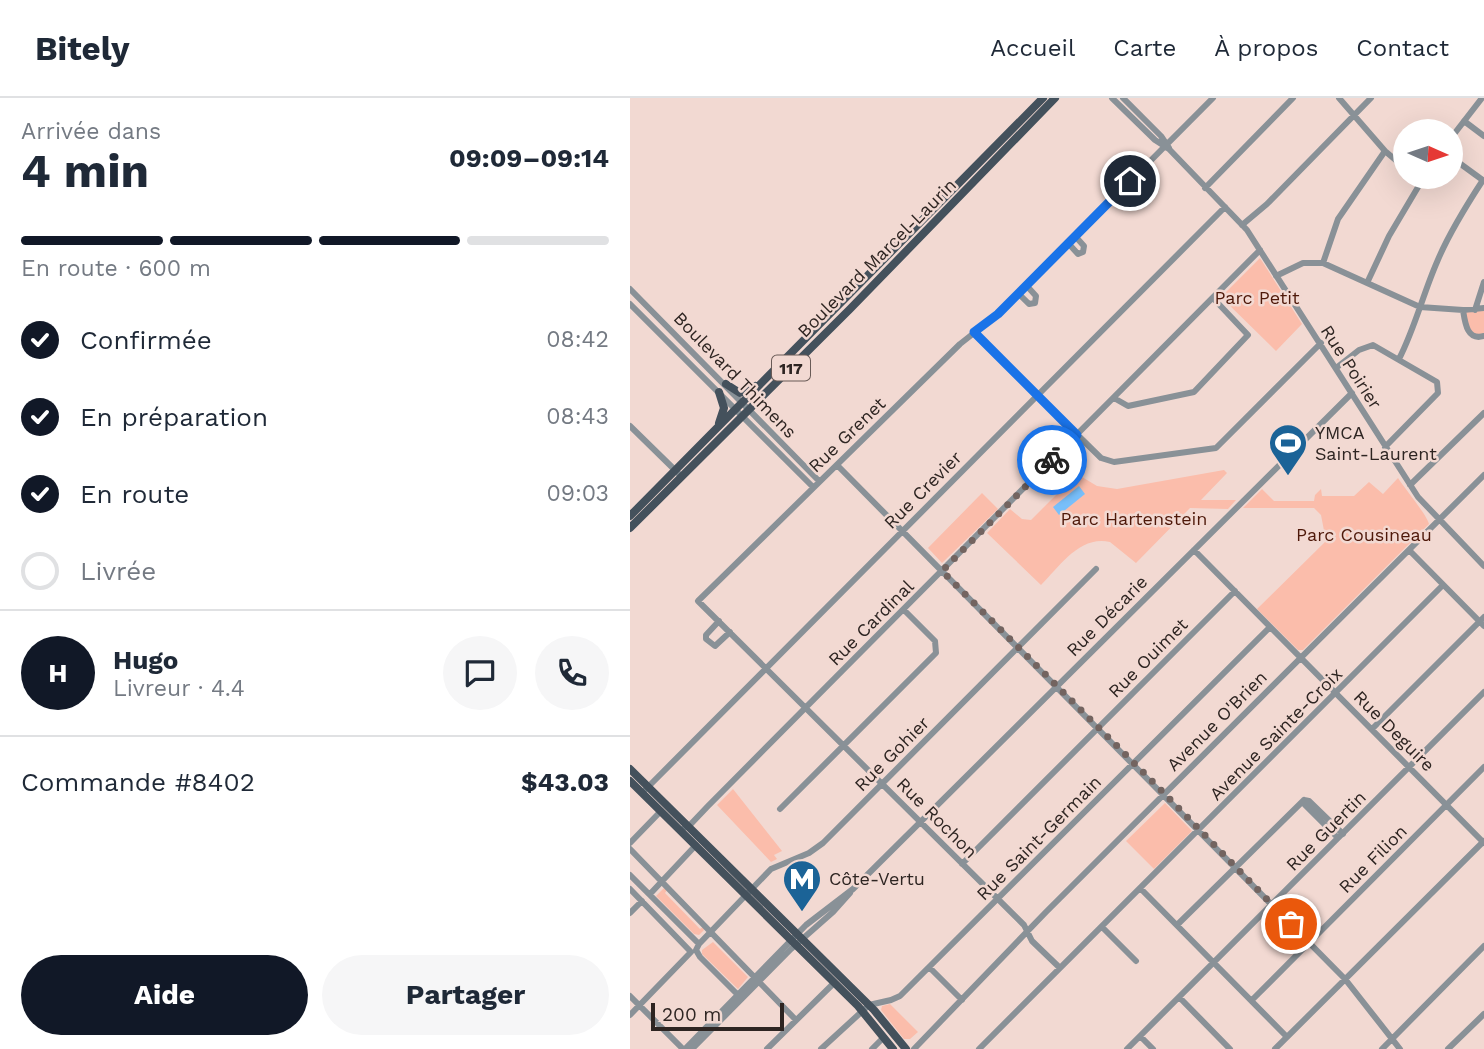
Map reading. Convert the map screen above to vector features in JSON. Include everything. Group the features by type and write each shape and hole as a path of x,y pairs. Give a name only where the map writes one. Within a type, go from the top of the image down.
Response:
{"main road":[{"name":"Boulevard Marcel-Laurin","path":"630,528 712,434 742,410 766,379 1043,98"},
{"name":"Boulevard Marcel-Laurin","path":"630,516 857,301 1055,98"},
{"path":"850,294 857,301"},
{"path":"726,384 743,393 766,379"},
{"path":"712,434 724,411 719,392"},
{"path":"630,769 661,811 749,892"},
{"path":"630,781 645,790 698,836 749,892 906,1049"},
{"path":"797,939 834,983 864,1008 893,1049"}],"street":[{"name":"Rue Poirier","path":"1112,98 1155,140 1167,147"},
{"name":"Rue Poirier","path":"1123,98 1242,225 1321,343 1410,485 1439,520 1484,566"},
{"name":"Rue Grenet","path":"698,601 960,344 994,317 1167,147 1213,98"},
{"path":"1205,188 1293,98"},
{"path":"1339,98 1393,158"},
{"path":"1242,225 1267,204 1371,98"},
{"path":"1482,98 1464,121 1484,136"},
{"path":"1323,263 1338,219 1385,151"},
{"path":"1399,359 1413,332 1437,261 1461,214 1484,180 1463,165"},
{"path":"1367,283 1415,189"},
{"name":"Rue Crevier","path":"645,790 1225,207"},
{"name":"Rue Grenet","path":"1068,243 1078,254 1083,252 1084,246 1075,236"},
{"name":"Rue Cardinal","path":"688,827 1260,250"},
{"path":"1276,276 1303,263 1323,263 1420,307 1462,310 1484,308"},
{"path":"1475,310 1484,282"},
{"path":"1018,293 1029,304 1035,303 1036,296 1026,285"},
{"name":"Boulevard Thimens","path":"630,289 726,384 742,410 813,487"},
{"path":"1114,398 1128,406 1194,392 1248,335 1213,298"},
{"name":"Boulevard Thimens","path":"630,304 719,392 819,481"},
{"path":"1462,310 1471,335 1476,338 1484,336"},
{"path":"974,332 1101,458 1114,462 1216,448 1321,343"},
{"path":"1336,368 1366,346 1373,345 1437,382 1438,393 1385,447"},
{"name":"Rue Décarie","path":"757,980 797,939 853,889 1352,393"},
{"path":"1410,485 1484,413"},
{"path":"630,426 678,473"},
{"path":"837,465 1346,979 1400,1049"},
{"name":"Avenue O'Brien","path":"914,1049 1484,475"},
{"name":"Rue Deguire","path":"1194,550 1484,842"},
{"path":"1372,729 1483,622 1409,550"},
{"name":"Rue Gohier","path":"699,944 775,866 820,846 1096,569"},
{"name":"Avenue Sainte-Croix","path":"979,1049 1443,586"},
{"name":"Rue Ouimet","path":"962,864 1236,591"},
{"name":"Rue Rochon","path":"698,601 1024,925 1032,941 1060,968"},
{"path":"780,809 936,653 935,641 904,610"},
{"path":"719,621 706,635 706,639 715,646 730,632"},
{"name":"Rue Saint-Germain","path":"821,1049 864,1008 900,996 1270,626"},
{"name":"Rue Guertin","path":"1127,1049 1484,692"},
{"name":"Rue Filion","path":"1252,1000 1484,767"},
{"path":"1177,925 1301,800 1309,801 1340,836"},
{"path":"630,843 661,811"},
{"path":"676,826 688,827"},
{"path":"650,894 696,846 698,836"},
{"path":"1275,1049 1484,842"},
{"path":"630,849 796,1020"},
{"path":"630,876 699,944 696,948 698,955 738,995"},
{"path":"630,889 691,952 630,1015"},
{"path":"1141,889 1287,1037"},
{"path":"630,913 642,901"},
{"path":"1102,927 1136,961"},
{"path":"1382,1049 1484,946"},
{"path":"929,967 962,1000"},
{"path":"630,996 684,1049 738,995 757,980"},
{"path":"692,1049 757,980"},
{"path":"767,1049 834,983"},
{"path":"1179,997 1230,1049"},
{"path":"1448,1049 1484,1014"},
{"path":"1140,1036 1153,1049"},
{"path":"872,1049 884,1037"}],"green space":[{"name":"Parc Petit","path":"1260,258 1302,324 1276,351 1221,297"},
{"path":"1484,308 1484,336 1470,335 1463,310"},
{"name":"Parc Hartenstein","path":"1224,470 1227,473 1201,500 1236,500 1228,509 1190,508 1136,563 1110,542 1089,543 1063,561 1041,585 987,533 1010,509 1022,519 1031,520 1077,474 1097,486 1117,489"},
{"name":"Parc Cousineau","path":"1398,478 1429,524 1303,650 1298,650 1257,609 1326,541 1321,515 1314,508 1243,508 1262,489 1274,501 1314,501 1315,495 1321,489 1322,496 1354,496 1369,482 1383,494"},
{"path":"982,493 998,509 942,563 928,548"},
{"path":"733,789 782,851 774,855 777,859 771,862 717,805"},
{"path":"1165,803 1192,831 1154,869 1126,841"},
{"path":"664,888 667,890 665,893 700,929 703,927 704,930 699,935 694,934 656,896"},
{"path":"713,942 748,977 738,989 702,954 702,950"},
{"path":"890,1004 918,1032 910,1039 904,1039 881,1010 882,1006"}],"water":[{"path":"1079,486 1085,494 1059,515 1053,507"}],"way so far":[{"path":"1052,460 942,571 1291,924"}],"place":[{"name":"YMCA Saint-Laurent","path":"1288,477"},
{"name":"Côte-Vertu","path":"802,913"}],"route":[{"path":"1052,460 1077,435 974,332 998,314 1130,181"}]}
